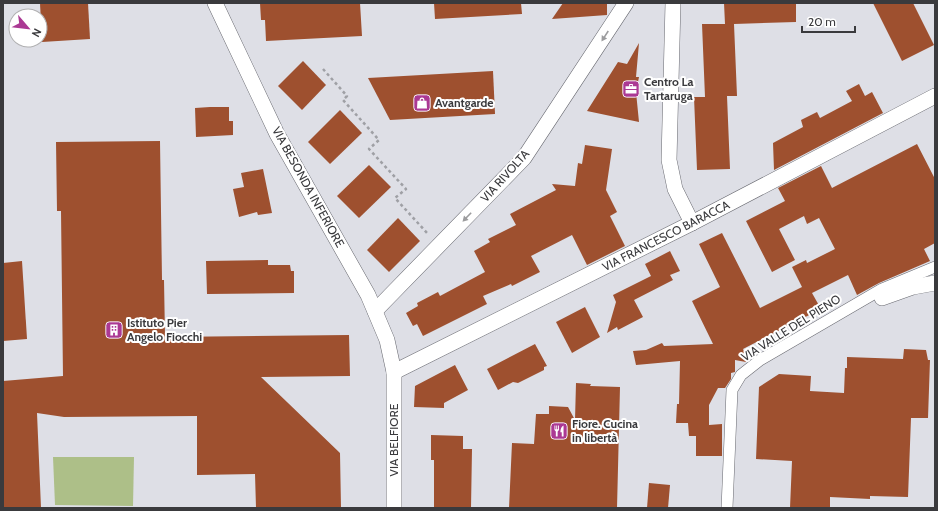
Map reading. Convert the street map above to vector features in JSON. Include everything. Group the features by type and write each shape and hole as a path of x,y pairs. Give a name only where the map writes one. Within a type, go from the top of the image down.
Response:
{"street":[{"name":"VIA BESONDA INFERIORE","path":"216,3 277,134 368,295 387,340 394,372"},
{"name":"VIA RIVOLTA","path":"375,311 524,158 626,3"},
{"path":"673,3 669,160 675,189 692,223"},
{"name":"VIA FRANCESCO BARACCA","path":"394,372 692,223 935,96"},
{"name":"VIA VALLE DEL PIENO","path":"727,508 732,390 741,375 760,360 844,310 882,289 935,267"},
{"path":"882,298 914,286 935,283"},
{"name":"VIA BELFIORE","path":"394,372 394,508"}],"path":[{"path":"323,69 347,96 343,100 379,140 369,149 406,189 395,198 439,246"}],"green space":[{"path":"53,457 134,457 133,506 55,505"}],"building":[{"path":"40,3 88,3 90,39 48,42 48,8 40,8"},
{"path":"260,3 360,3 362,36 266,41 265,20 261,20"},
{"path":"434,3 521,3 522,14 435,19"},
{"path":"563,3 607,3 607,15 552,19"},
{"path":"724,3 796,3 796,22 734,24 737,96 727,96 730,169 697,170 694,97 705,97 702,24 725,24"},
{"path":"873,3 913,3 934,45 902,61"},
{"path":"639,43 636,77 639,77 636,92 639,122 587,111 618,62 627,64"},
{"path":"303,61 326,85 302,110 278,86"},
{"path":"493,71 495,114 390,120 368,78"},
{"path":"859,84 865,96 872,92 883,113 774,170 773,143 803,127 801,120 817,112 820,118 852,101 846,91"},
{"path":"229,107 229,121 233,121 233,135 196,137 195,108"},
{"path":"340,110 362,133 330,164 308,142"},
{"name":"Istituto Pier Angelo Fiocchi","path":"160,141 162,280 164,280 165,337 349,335 350,376 261,377 340,453 341,508 256,508 255,474 197,475 197,416 64,417 37,413 41,508 3,508 3,381 63,376 61,211 57,211 56,142"},
{"path":"917,144 935,179 935,243 924,249 930,261 879,283 857,295 848,275 812,293 821,309 743,349 748,360 746,362 735,360 735,372 731,373 731,379 725,388 718,388 709,405 709,425 722,424 722,456 696,456 696,436 689,436 688,423 676,423 677,404 679,404 680,361 636,365 633,351 646,350 662,343 664,346 713,344 692,301 720,287 699,244 722,233 760,308 802,287 792,267 806,260 807,263 835,249 819,218 807,224 804,216 779,229 795,260 772,272 746,221 785,201 778,188 821,166 832,188"},
{"path":"585,145 612,149 606,190 617,212 610,216 625,246 587,265 572,235 531,256 540,272 512,286 511,284 483,296 487,304 423,336 417,324 413,326 406,313 418,306 417,303 438,292 440,296 485,272 474,251 490,242 488,239 516,225 510,214 556,190 552,184 575,186 578,163 582,164"},
{"path":"369,165 391,187 359,218 337,196"},
{"path":"263,169 272,213 258,215 257,212 239,217 233,189 244,187 241,173"},
{"path":"398,218 420,241 389,272 367,250"},
{"path":"670,251 680,271 670,275 673,280 634,300 643,317 618,330 617,327 607,333 616,302 613,295 651,276 645,264"},
{"path":"268,260 268,265 290,265 291,271 294,271 294,293 207,294 206,261"},
{"path":"22,261 27,339 3,341 3,263"},
{"path":"585,307 600,337 572,353 556,322"},
{"path":"535,344 547,366 544,367 544,370 518,383 513,382 498,390 487,369"},
{"path":"904,349 926,350 928,360 930,360 928,418 911,418 908,497 870,496 870,499 830,497 830,508 790,508 792,461 756,459 759,387 779,374 811,376 810,391 844,393 847,357 903,359"},
{"path":"455,365 468,390 444,403 444,408 414,407 415,386"},
{"path":"576,383 591,384 590,386 620,387 617,508 509,508 512,443 534,444 536,414 549,414 549,406 568,407 575,420"},
{"path":"431,435 463,436 463,449 472,449 471,508 434,508 434,460 431,460"},
{"path":"649,483 670,485 668,508 647,508"}],"place":[{"name":"Centro La Tartaruga","path":"631,89"},
{"name":"Avantgarde","path":"422,103"},
{"name":"Istituto Pier Angelo Fiocchi","path":"114,330"},
{"name":"Fiore. Cucina in libertà","path":"559,431"}]}
